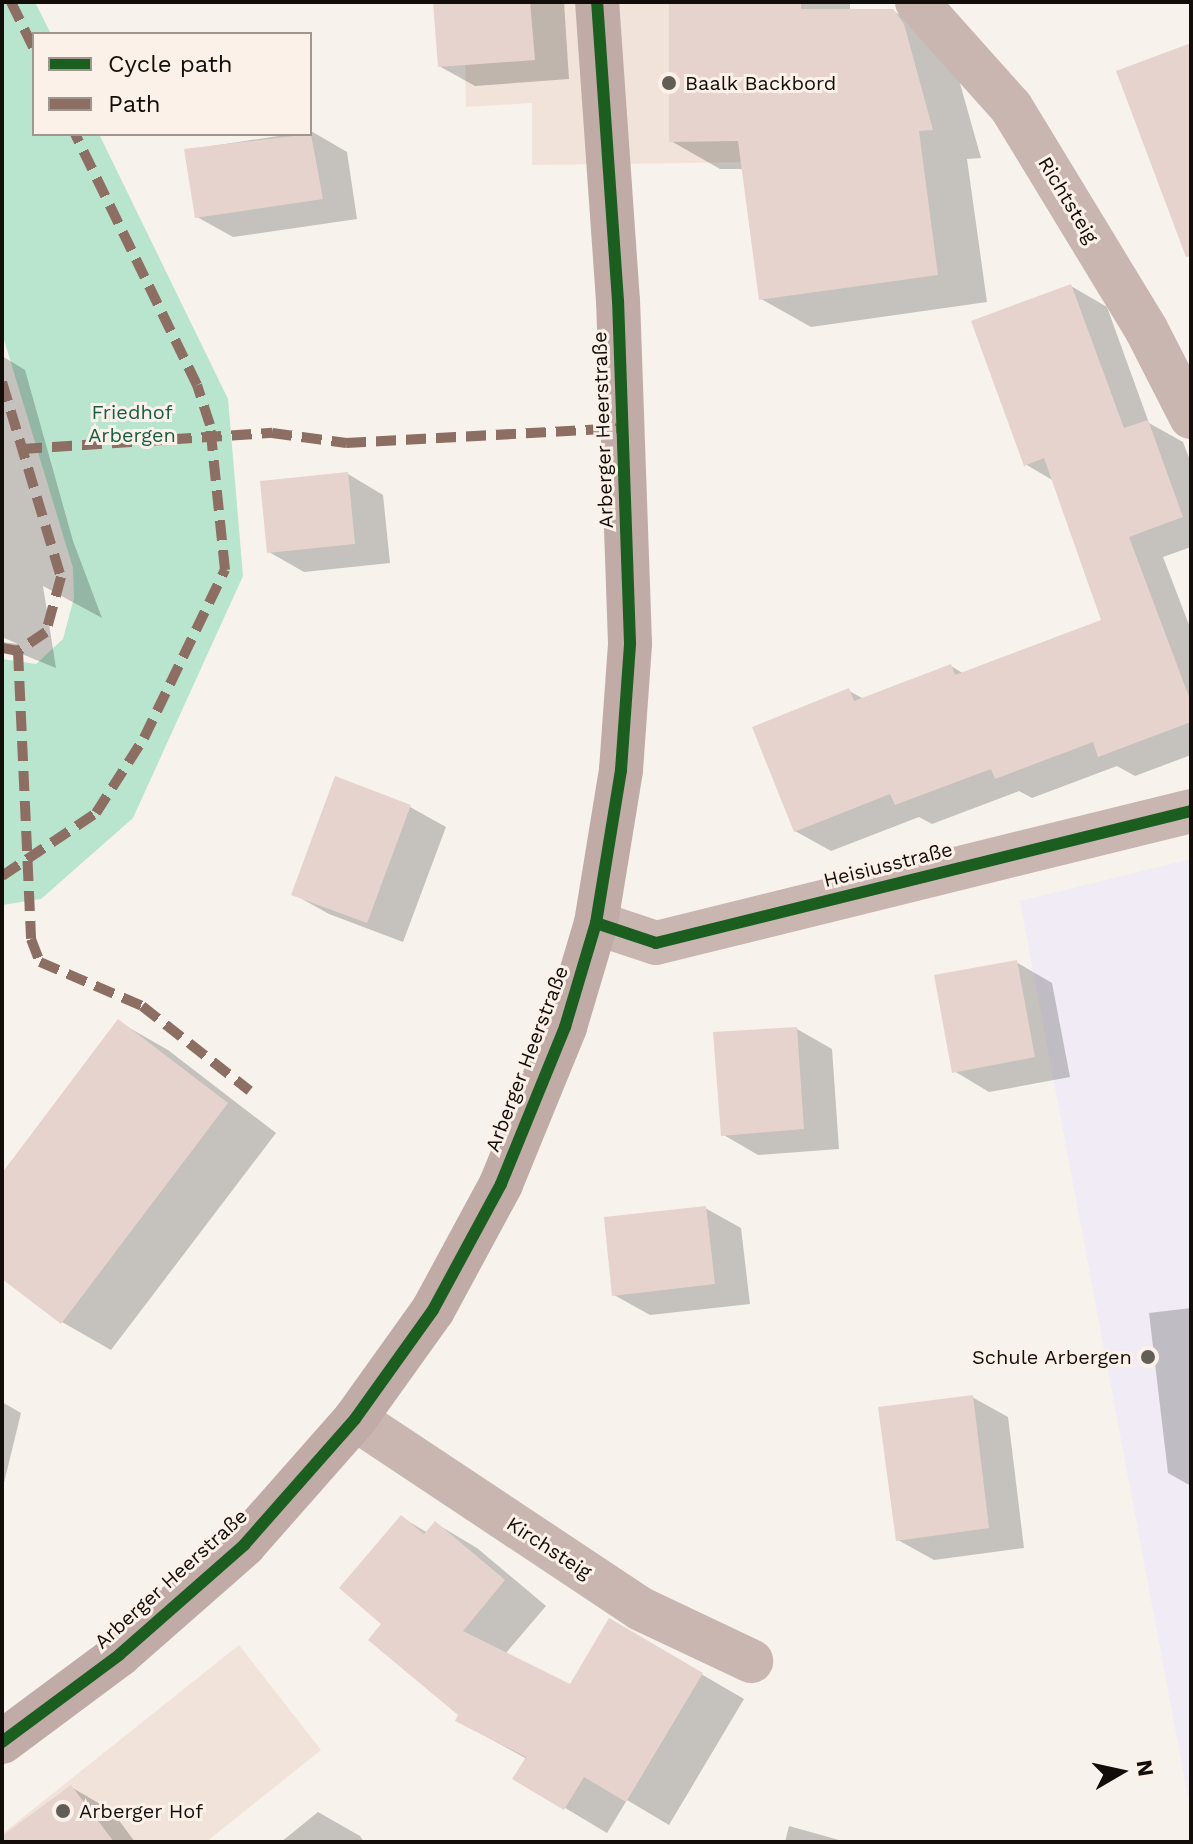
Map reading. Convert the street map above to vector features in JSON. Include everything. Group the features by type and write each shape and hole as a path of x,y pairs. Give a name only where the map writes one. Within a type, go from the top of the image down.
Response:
{"main road":[{"name":"Arberger Heerstraße","path":"2,1742 119,1655 244,1545 355,1419 433,1310 501,1184 565,1027 596,923 621,770 630,643 618,301 597,2"}],"street":[{"name":"Richtsteig","path":"917,2 1011,107 1146,329 1191,417"},
{"name":"Heisiusstraße","path":"596,923 656,943 1191,811"},
{"name":"Kirchsteig","path":"355,1419 641,1609 751,1661"}],"shaded area":[{"path":"464,2 755,2 758,162 532,165 532,103 466,107"},
{"name":"Schule Arbergen","path":"1191,859 1191,1813 1020,901"},
{"path":"239,1645 321,1750 206,1842 2,1842 2,1834"}],"green space":[{"name":"Friedhof Arbergen","path":"2,2 35,2 50,32 32,32 32,136 100,136 228,399 243,576 133,818 41,899 2,905 2,659 36,664 63,639 74,598 73,568 2,333"}],"building":[{"path":"433,2 530,2 535,60 438,67"},
{"path":"669,2 801,2 801,9 893,9 904,24 933,130 919,131 938,275 759,300 738,141 669,142"},
{"path":"1191,43 1191,256 1186,257 1116,71"},
{"path":"311,136 323,199 195,218 184,149"},
{"path":"1071,284 1124,428 1148,420 1183,517 1129,537 1191,702 1191,722 1098,757 1093,742 995,779 991,769 895,805 890,794 794,832 752,727 849,688 854,701 951,664 955,675 1101,620 1044,458 1024,466 971,321"},
{"path":"348,472 355,544 267,553 260,481"},
{"path":"335,776 411,805 367,923 291,895"},
{"path":"1017,960 1035,1057 952,1073 934,975"},
{"path":"118,1019 228,1103 61,1324 2,1279 2,1173"},
{"path":"797,1027 804,1129 721,1136 713,1032"},
{"path":"706,1206 715,1284 612,1296 604,1217"},
{"path":"973,1395 989,1528 896,1541 878,1407"},
{"path":"401,1515 424,1534 435,1521 505,1580 463,1631 570,1684 609,1618 703,1673 626,1802 584,1777 564,1810 512,1779 526,1757 455,1721 458,1715 368,1640 381,1624 339,1588"},
{"name":"Arberger Hof","path":"71,1785 114,1842 2,1842 2,1836"}],"marked path":[{"path":"11,2 32,45"},
{"path":"2,876 96,813 144,738 225,570 210,425 197,385 76,136"},
{"path":"2,382 61,577 46,632 18,651 2,648"},
{"path":"22,449 272,433 346,443 623,428"},
{"path":"18,651 31,939 40,962 142,1006 250,1091"}],"cycle path":[{"path":"2,1742 119,1655 244,1545 355,1419 433,1310 501,1184 565,1027 596,923 621,770 630,643 618,301 597,2"},
{"path":"596,923 656,943 1191,811"}],"place":[{"name":"Baalk Backbord","path":"669,83"},
{"name":"Schule Arbergen","path":"1148,1357"},
{"name":"Arberger Hof","path":"63,1811"}]}
